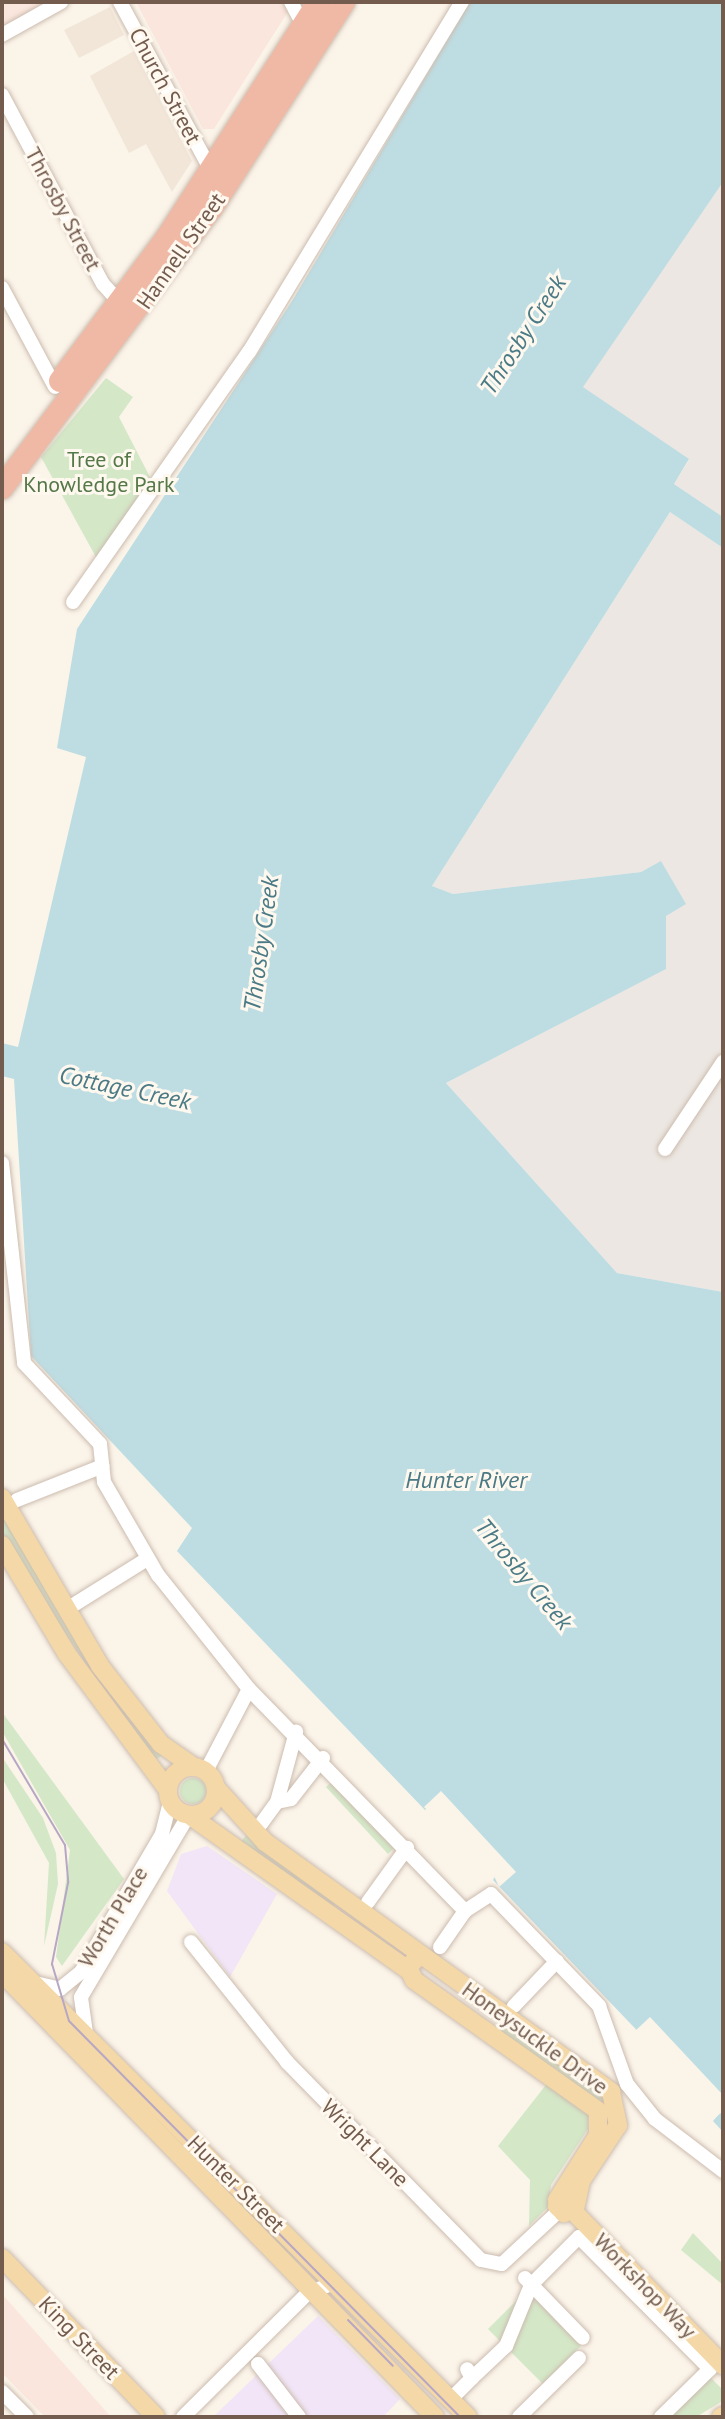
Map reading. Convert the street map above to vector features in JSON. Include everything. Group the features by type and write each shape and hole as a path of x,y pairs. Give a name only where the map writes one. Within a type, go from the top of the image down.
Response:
{"highway":[{"name":"Hannell Street","path":"2,463 55,387 127,309 318,2"},
{"name":"Hannell Street","path":"2,488 344,2"}],"main road":[{"path":"9,1499 100,1666 161,1744 199,1767 254,1833 420,1955 432,1975"},
{"path":"2,1545 67,1654 169,1796 190,1817 408,1970 432,1975"},
{"path":"169,1796 199,1767"},
{"path":"190,1817 207,1809 217,1789"},
{"name":"Hunter Street","path":"2,1952 468,2417"},
{"path":"408,1970 420,1955"},
{"name":"Hunter Street","path":"2,1973 435,2417"},
{"name":"Honeysuckle Drive","path":"432,1975 598,2111 598,2135 566,2206"},
{"name":"Workshop Way","path":"566,2206 722,2363"},
{"name":"King Street","path":"2,2258 156,2417"}],"street":[{"path":"2,35 61,2"},
{"name":"Church Street","path":"120,2 211,170"},
{"path":"291,2 303,25"},
{"path":"73,602 249,352 462,2"},
{"name":"Throsby Street","path":"2,95 127,309"},
{"path":"2,288 55,387"},
{"path":"665,1149 723,1062"},
{"path":"2,1163 8,1279 24,1363 100,1444 103,1466 147,1559 249,1689 323,1758 465,1911"},
{"path":"9,1499 103,1466"},
{"path":"75,1604 147,1559"},
{"path":"199,1767 236,1716 249,1689"},
{"path":"261,1824 277,1802 296,1732"},
{"path":"277,1802 291,1799 323,1758"},
{"name":"Worth Place","path":"26,1976 57,1989 81,1972 162,1834 169,1796"},
{"name":"Worth Place","path":"87,2034 81,1997 190,1817"},
{"path":"368,1902 407,1848"},
{"path":"440,1947 465,1911 491,1894 599,2006 627,2084 655,2119 723,2171"},
{"name":"Wright Lane","path":"191,1942 326,2103 487,2264 502,2264 566,2206"},
{"path":"514,2006 557,1961"},
{"path":"451,2399 469,2373 506,2346 528,2282 579,2237 710,2369 661,2417"},
{"path":"528,2282 583,2338"},
{"path":"183,2417 311,2290 334,2283"},
{"path":"521,2415 579,2358"},
{"path":"258,2364 299,2417"},
{"path":"2,2392 27,2417"}],"shaded area":[{"path":"2,2 39,2 41,6 2,27"},
{"path":"136,2 294,2 214,129 203,129"},
{"path":"110,7 124,35 79,58 64,30"},
{"path":"134,51 192,161 172,192 146,144 129,153 90,76"},
{"path":"723,182 723,517 674,484 689,460 582,387"},
{"path":"670,512 723,548 723,1292 617,1273 446,1083 665,969 661,862 641,872 453,894 432,886"},
{"path":"207,1846 277,1894 230,1977 167,1891 181,1854"},
{"path":"2,2294 111,2417 45,2417 2,2373"},
{"path":"318,2316 400,2399 383,2417 213,2417"}],"green space":[{"name":"Tree of Knowledge Park","path":"106,378 133,397 119,417 150,477 149,489 97,559 41,457"},
{"path":"2,1512 164,1754 154,1761 24,1574 2,1533"},
{"path":"2,1712 124,1879 62,1966 56,1957 70,1850 2,1731"},
{"path":"2,1757 43,1818 56,1853 58,1884 44,1946 49,1863 2,1778"},
{"path":"193,1778 203,1781 206,1791 203,1801 193,1804 183,1801 180,1791 183,1781"},
{"path":"333,1781 394,1848 388,1854 326,1787"},
{"path":"248,1833 339,1899 332,1909 240,1843"},
{"path":"505,2019 613,2099 607,2130 608,2114 498,2029"},
{"path":"549,2081 588,2113 588,2129 551,2185 548,2207 529,2226 530,2180 498,2146"},
{"path":"693,2233 723,2264 723,2285 681,2250"},
{"path":"527,2290 581,2346 543,2384 488,2329"},
{"path":"709,2376 723,2390 721,2402 696,2417 668,2417"}],"water":[{"name":"Hunter River","path":"470,2 723,2 723,182 583,387 689,459 674,484 723,517 723,548 670,512 432,886 453,894 641,872 661,861 686,904 666,916 666,969 446,1083 617,1273 723,1292 723,2132 713,2121 718,2115 493,1880 497,1873 431,1805 425,1810 177,1551 192,1528 31,1356 14,1079 2,1076 2,1043 18,1047 86,757 57,748 77,629 292,301"}],"pier":[{"path":"441,1791 516,1872 499,1887 490,1867 424,1807"},
{"path":"650,2017 723,2095 723,2111 713,2120 701,2098 634,2032"}],"tram line":[{"path":"2,1739 65,1845 68,1883 52,1964 69,2021 460,2417"},
{"path":"348,2320 393,2366"}],"water label":[{"name":"Throsby Creek","path":"523,335"},
{"name":"Throsby Creek","path":"261,944"},
{"name":"Cottage Creek","path":"125,1088"},
{"name":"Throsby Creek","path":"524,1574"}]}
